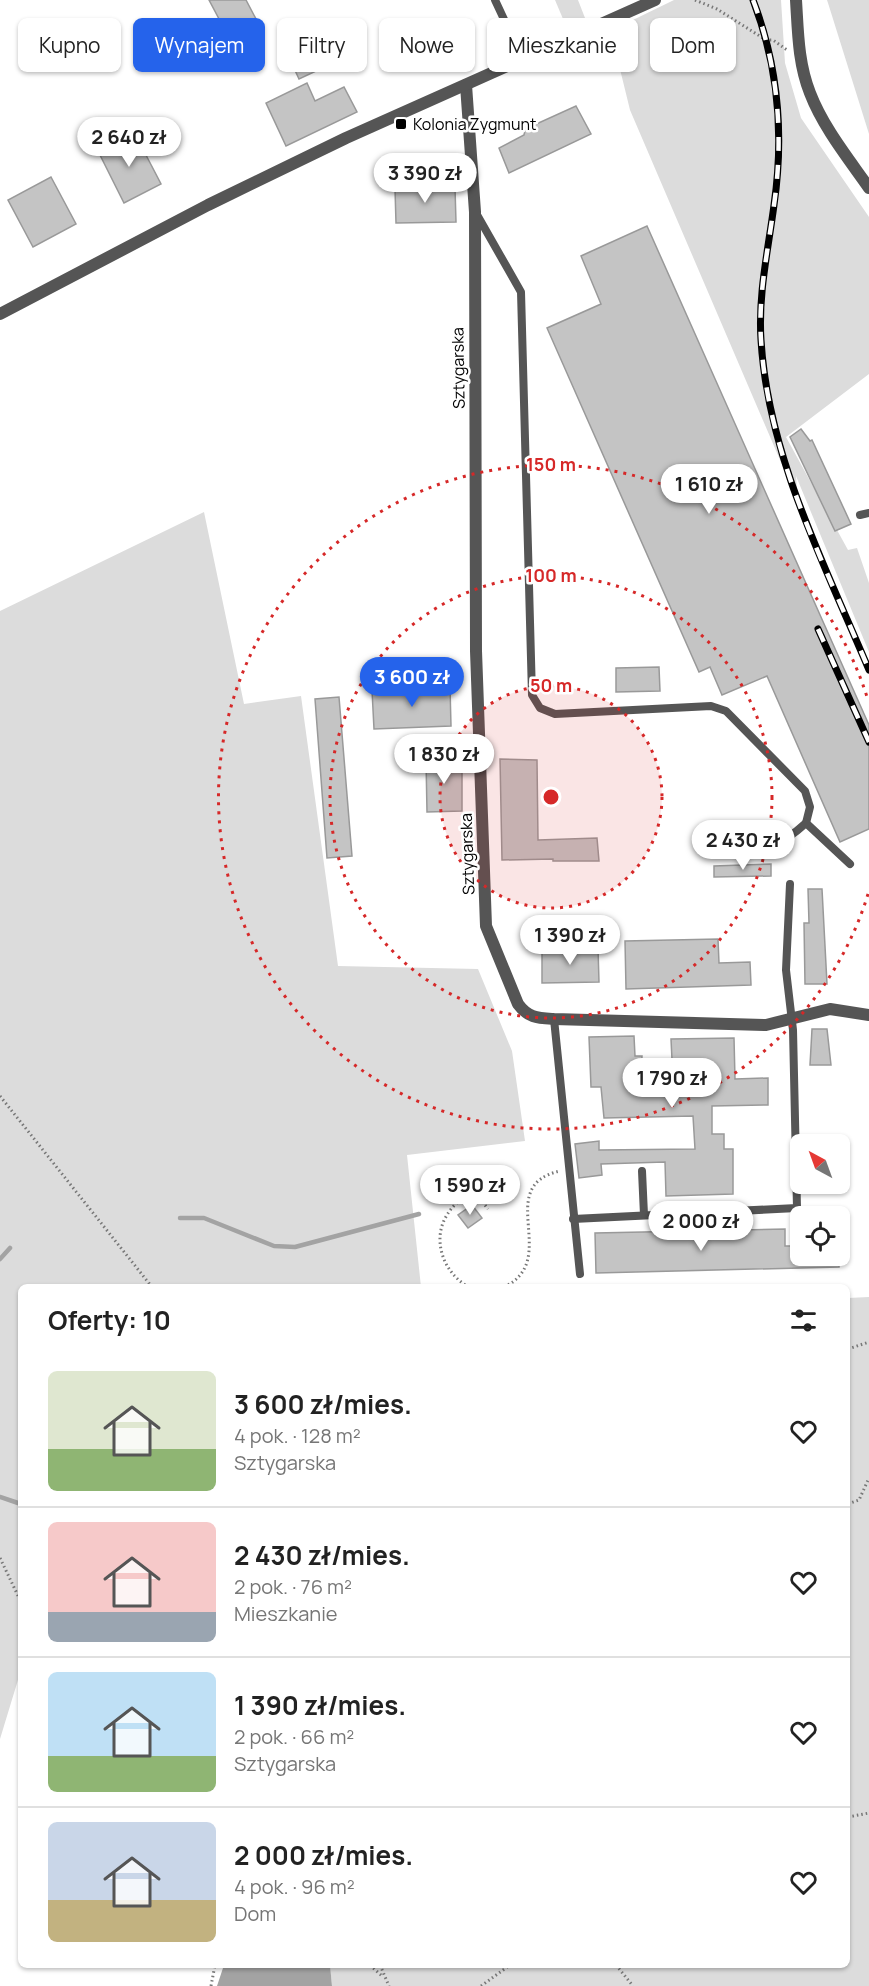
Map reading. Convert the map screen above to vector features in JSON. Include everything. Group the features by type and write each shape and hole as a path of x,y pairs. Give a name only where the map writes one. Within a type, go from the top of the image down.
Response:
{"street":[{"path":"615,18 655,0"},
{"path":"796,0 800,50 809,92 822,117 869,188"},
{"path":"0,314 208,205 346,138 496,72"},
{"name":"Sztygarska","path":"466,85 475,212 476,651 486,926 518,1004 524,1013 534,1018 554,1019 766,1025 830,1009 869,1015"}],"lane":[{"path":"495,0 503,18"},
{"path":"475,212 521,292 532,695 540,708 555,714 711,706 726,711 805,791 810,807 806,823 792,836 757,852 726,852"},
{"path":"806,823 850,864"},
{"path":"573,1219 797,1208 791,1018 786,970 790,884"},
{"path":"554,1019 580,1274"},
{"path":"642,1171 644,1215"}],"path":[{"path":"695,0 756,31 766,40 773,40 788,51"},
{"path":"0,1096 150,1284"},
{"path":"508,1284 521,1275 530,1254 526,1213 529,1193 545,1176 568,1169"},
{"path":"463,1284 446,1266 441,1247 441,1229 453,1208 493,1176"},
{"path":"474,1191 488,1209"},
{"path":"850,1348 869,1342"},
{"path":"850,1503 859,1500 869,1478"},
{"path":"0,1557 18,1596"},
{"path":"850,1817 869,1813"},
{"path":"211,1986 214,1968"},
{"path":"373,1968 389,1986"},
{"path":"381,1968 383,1977"},
{"path":"481,1986 506,1968"},
{"path":"618,1968 633,1986"}],"shaded area":[{"path":"555,0 578,0 585,18 563,18"},
{"path":"674,0 781,0 785,63 801,118 869,217 869,374 786,437 848,550 857,548 869,583 869,652 796,476 798,502 630,110 621,72 638,72 637,18"},
{"path":"827,0 869,0 869,134 828,3"},
{"path":"204,512 244,704 301,696 338,966 478,969 512,1051 525,1141 407,1155 421,1284 18,1284 18,1680 0,1739 0,611"},
{"path":"869,1297 869,1986 332,1986 330,1968 850,1968 850,1298"},
{"path":"223,1968 330,1968 332,1986 217,1986"}],"building":[{"path":"209,0 246,0 255,18 219,18"},
{"path":"296,72 314,72 299,79"},
{"path":"307,83 315,101 344,87 357,112 286,146 266,103"},
{"path":"576,106 591,134 509,173 499,148 524,135 526,126 532,126"},
{"path":"134,132 161,184 124,203 98,151"},
{"path":"51,177 76,224 33,247 8,200"},
{"path":"450,185 450,189 455,188 456,222 396,223 395,189 400,189 400,186"},
{"path":"647,226 869,725 869,829 840,842 767,676 722,695 710,667 699,672 547,328 601,304 581,256"},
{"path":"801,429 810,441 812,440 851,524 835,531 790,437"},
{"path":"659,667 660,691 616,692 616,668"},
{"path":"460,668 460,682 441,682 441,669"},
{"path":"450,687 451,726 374,729 372,690"},
{"path":"339,697 352,856 327,858 315,699"},
{"path":"462,759 462,811 427,812 426,760"},
{"path":"500,759 537,760 538,840 597,838 599,861 502,860"},
{"path":"771,864 771,876 714,877 714,866"},
{"path":"808,889 822,889 827,984 805,984 804,923 809,923"},
{"path":"718,939 719,963 750,962 751,985 626,989 625,941"},
{"path":"598,948 599,982 542,983 542,949"},
{"path":"812,1029 827,1029 831,1065 810,1065"},
{"path":"634,1036 635,1056 642,1056 641,1080 673,1080 671,1039 734,1038 735,1079 768,1078 768,1105 712,1106 712,1134 724,1134 724,1149 733,1149 733,1194 666,1196 665,1162 601,1164 602,1175 579,1178 575,1144 599,1141 599,1150 695,1149 693,1116 604,1118 601,1087 591,1087 589,1037"},
{"path":"472,1205 482,1218 468,1228 458,1215"},
{"path":"785,1229 785,1246 790,1246 790,1266 839,1267 596,1273 595,1233"}],"waterway":[{"path":"180,1218 204,1218 274,1246 295,1247 419,1214"},
{"path":"0,1259 10,1248"},
{"path":"0,1497 18,1503"}],"railway":[{"path":"753,0 773,75 778,127 777,179 764,272 760,323 766,383 775,426 801,510 869,670"},
{"path":"818,629 869,742"}],"place":[{"name":"Kolonia Zygmunt","path":"401,124"}]}
